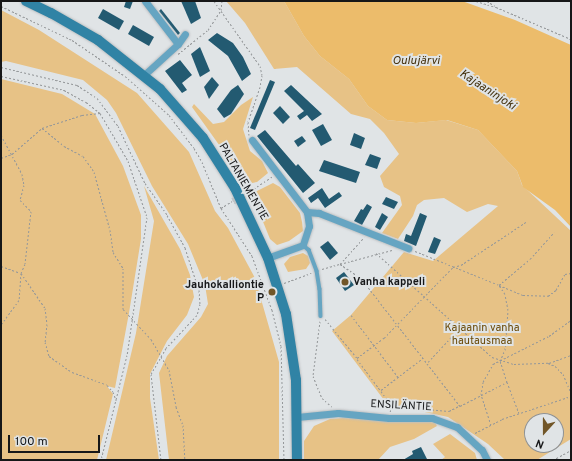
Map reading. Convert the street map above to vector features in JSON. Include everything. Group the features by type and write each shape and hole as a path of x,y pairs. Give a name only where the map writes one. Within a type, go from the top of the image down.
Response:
{"street":[{"name":"PALTANIEMENTIE","path":"26,1 51,13 98,40 144,75 175,104 206,143 246,207 278,285 292,344 297,418 297,460"},
{"path":"145,1 178,44"},
{"path":"144,75 164,58 178,44 185,34"},
{"path":"252,140 307,212 310,226 303,245 268,258"},
{"path":"307,212 319,213 408,248"},
{"name":"ENSILÄNTIE","path":"297,418 338,413 389,418 432,418 445,421 470,438 487,460"}],"lane":[{"path":"303,245 309,250 317,271 320,288 321,316"}],"path":[{"path":"214,1 252,54 262,75 248,122 247,131 252,140"},
{"path":"164,58 182,52 201,36 221,10 222,1"},
{"path":"476,1 496,6"},
{"path":"487,1 571,39"},
{"path":"1,6 72,40 151,96 194,148 202,162 221,208 252,256 281,346 284,460"},
{"path":"1,67 70,83 89,91 118,126 145,183 167,215 185,248 199,290 200,304 196,315 162,355 151,374 161,460"},
{"path":"1,76 64,90 86,102 100,113 128,161 147,217 127,355 101,460"},
{"path":"1,158 12,154 42,128 82,115 100,113"},
{"path":"42,128 64,146 83,156 94,172 110,230 113,252 123,268 123,308 151,339 162,355 169,370 176,407 183,426 185,460"},
{"path":"1,135 22,174 24,185 20,200 31,211 25,264 21,273 19,300 1,325"},
{"path":"248,193 278,174"},
{"path":"221,208 233,201"},
{"path":"357,358 374,346 398,324 453,267 461,265 526,222"},
{"path":"340,264 368,232"},
{"path":"499,286 530,259 554,232"},
{"path":"278,285 317,271 376,253 408,248 523,295 548,296 556,290 565,274 571,273"},
{"path":"376,253 424,298 492,357 500,361 526,365 548,363 571,355"},
{"path":"340,264 361,278 460,406"},
{"path":"1,266 21,273 45,308 47,324 45,342 49,356 72,372 107,385 113,392 116,401"},
{"path":"499,286 505,294 508,310 505,350 500,361 506,382 519,414"},
{"path":"351,315 398,377"},
{"path":"338,413 322,398 313,376 321,316 329,321 392,406 449,411 506,382"},
{"path":"491,425 481,395 486,374 493,364 549,336 571,320"},
{"path":"428,363 459,329"},
{"path":"381,391 423,357"},
{"path":"548,363 563,374 571,393"},
{"path":"473,435 491,425 571,396"},
{"path":"389,418 392,406"},
{"path":"553,460 571,450"}],"green space":[{"name":"Kajaanin vanha hautausmaa","path":"226,1 284,1 304,36 320,56 349,79 368,106 387,120 416,123 446,120 478,130 517,171 522,185 571,231 571,439 564,443 564,413 524,413 524,453 548,453 537,460 505,460 488,444 448,417 387,404 332,331 351,315 404,252 433,261 498,206 488,204 467,212 444,198 424,200 417,205 413,216 398,239 382,233 402,205 400,196 384,187 380,176 399,154 384,133 370,119 351,114 297,67 274,69 245,23"},
{"path":"1,10 39,30 137,93 189,152 215,211 228,228 255,278 279,362 279,460 169,460 159,373 167,356 201,317 208,304 205,285 188,244 152,186 116,113 107,100 83,80 6,61 1,62"},
{"path":"1,79 62,94 95,114 123,166 141,215 141,239 129,313 115,388 107,386 113,394 97,460 1,460"},
{"path":"253,97 243,129 250,151 262,161 268,173 257,182 247,184 192,107 194,104 213,124 224,122 241,105"},
{"path":"273,183 280,187 300,213 303,231 289,241 277,245 270,239 253,197 255,192"},
{"path":"144,186 180,249 190,275 194,297 187,315 167,341 150,374 150,398 159,460 106,460 136,333 154,221"},
{"path":"303,253 308,256 310,263 306,269 288,272 284,264 290,257"},
{"path":"343,418 434,421 437,426 414,439 390,447 378,460 304,460 304,441 314,426 330,419"},
{"path":"450,434 475,453 477,460 441,460 445,457 433,444"}],"water":[{"name":"Oulujärvi","path":"284,1 462,1 515,20 571,45 571,227 555,210 523,187 517,171 478,130 447,120 416,123 387,120 368,106 349,79 320,56 304,36"}],"building":[{"path":"126,1 133,1 130,9 124,7"},
{"path":"181,1 195,1 201,18 191,24"},
{"path":"103,9 124,21 119,30 98,18"},
{"path":"161,9 180,33 178,35 159,11"},
{"path":"133,25 154,37 149,46 128,34"},
{"path":"217,33 233,43 243,57 251,74 242,81 228,56 208,40"},
{"path":"200,47 210,71 200,77 191,54"},
{"path":"180,60 192,75 182,83 187,90 182,93 165,71"},
{"path":"212,77 219,85 209,99 204,87"},
{"path":"270,80 275,82 255,130 250,128"},
{"path":"238,85 244,94 231,114 224,118 217,109 231,90"},
{"path":"291,85 322,114 312,121 307,115 300,120 297,116 304,111 284,91"},
{"path":"280,106 290,117 283,124 273,113"},
{"path":"323,124 332,140 321,146 312,130"},
{"path":"265,130 296,166 298,164 315,183 303,193 257,136"},
{"path":"354,133 365,138 361,149 350,145"},
{"path":"302,136 306,141 298,147 294,141"},
{"path":"370,154 381,158 377,169 365,165"},
{"path":"324,160 360,172 356,183 319,171"},
{"path":"322,188 329,199 339,192 342,196 325,208 318,198 311,203 308,198"},
{"path":"386,197 398,202 394,209 382,204"},
{"path":"367,204 372,207 362,225 354,221 361,209 363,210"},
{"path":"382,213 388,217 380,230 375,227"},
{"path":"420,213 427,216 416,246 404,241 406,234 411,236"},
{"path":"434,237 441,240 435,254 428,252"},
{"path":"328,241 338,253 330,260 320,247"},
{"name":"Vanha kappeli","path":"344,272 354,285 345,291 336,278"},
{"path":"421,447 427,459 403,460 413,454 412,451"}],"tunnel":[{"path":"233,201 247,193"}],"place":[{"name":"Vanha kappeli","path":"345,282"},
{"name":"Jauhokalliontie P","path":"272,292"}],"water label":[{"name":"Kajaaninjoki","path":"487,91"}]}
